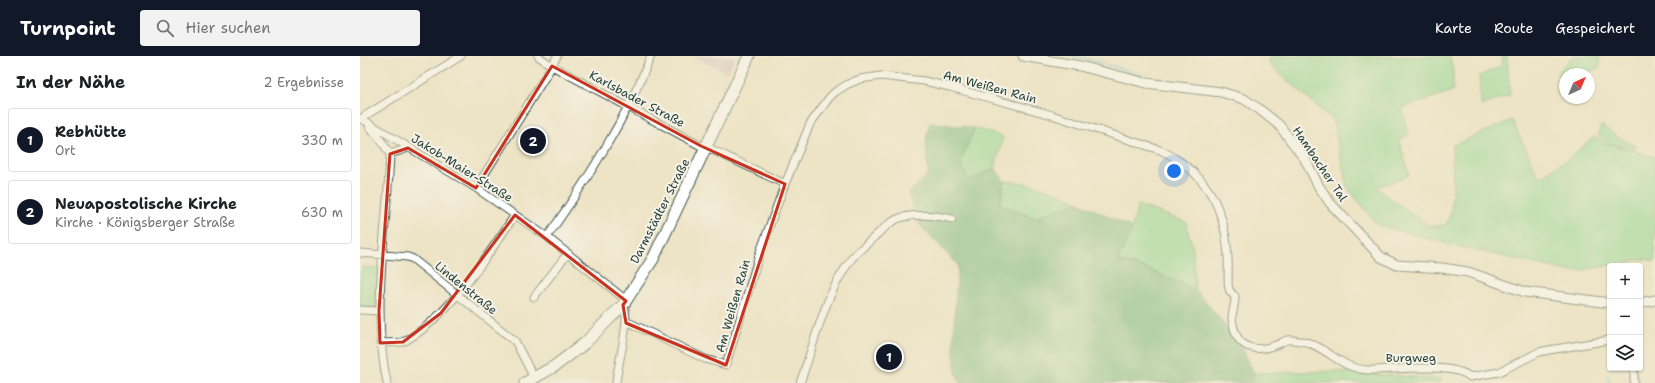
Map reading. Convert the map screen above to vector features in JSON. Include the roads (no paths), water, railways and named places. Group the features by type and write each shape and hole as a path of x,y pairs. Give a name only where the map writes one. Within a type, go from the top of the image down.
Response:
{"main road":[{"name":"Darmstädter Straße","path":"529,381 555,366 585,343 625,303 653,258 749,56"}],"street":[{"name":"Karlsbader Straße","path":"538,56 552,66 701,146 784,184"},
{"path":"476,188 557,56"},
{"path":"547,237 597,164 628,106 651,56"},
{"name":"Hambacher Tal","path":"1023,56 1080,66 1146,82 1221,92 1244,99 1279,125 1305,159 1318,185 1330,203 1381,257 1397,265 1442,268 1468,272 1525,292 1607,303"},
{"path":"387,383 380,343 379,311 390,154 380,138 360,118 456,57"},
{"name":"Am Weißen Rain","path":"626,323 630,323 705,359 726,365 760,252 784,184 810,124 823,105 841,87 860,79 881,76 924,81 972,92 1052,115 1160,150 1181,162 1199,176 1219,209 1227,238 1229,290 1235,296 1235,308 1232,318"},
{"name":"Jakob-Maier-Straße","path":"360,118 476,188 547,237 568,253 625,303"},
{"path":"390,154 408,148"},
{"path":"380,343 403,342 441,313 487,256 515,215"},
{"path":"800,383 819,322 832,290 854,256 893,221 908,217 925,216 941,216 952,219"},
{"path":"534,297 568,253"},
{"name":"Lindenstraße","path":"360,254 408,257 413,259 515,341 529,381"},
{"path":"1643,302 1655,300"},
{"path":"616,383 626,323 625,303"},
{"path":"360,310 379,311"},
{"name":"Burgweg","path":"1232,318 1236,335 1241,342 1248,347 1260,350 1287,340 1295,340 1306,342 1317,347 1343,364 1354,368 1369,370 1421,367 1446,369 1467,374 1470,380 1499,372 1539,352 1607,340"},
{"path":"1634,371 1634,383"}],"waterway":[{"path":"1073,56 1103,63 1152,79"},
{"path":"1182,83 1217,86 1238,92"},
{"path":"1608,376 1609,383"}],"place":[{"name":"Neuapostolische Kirche","path":"533,141"},
{"name":"Rebhütte","path":"889,357"}]}
